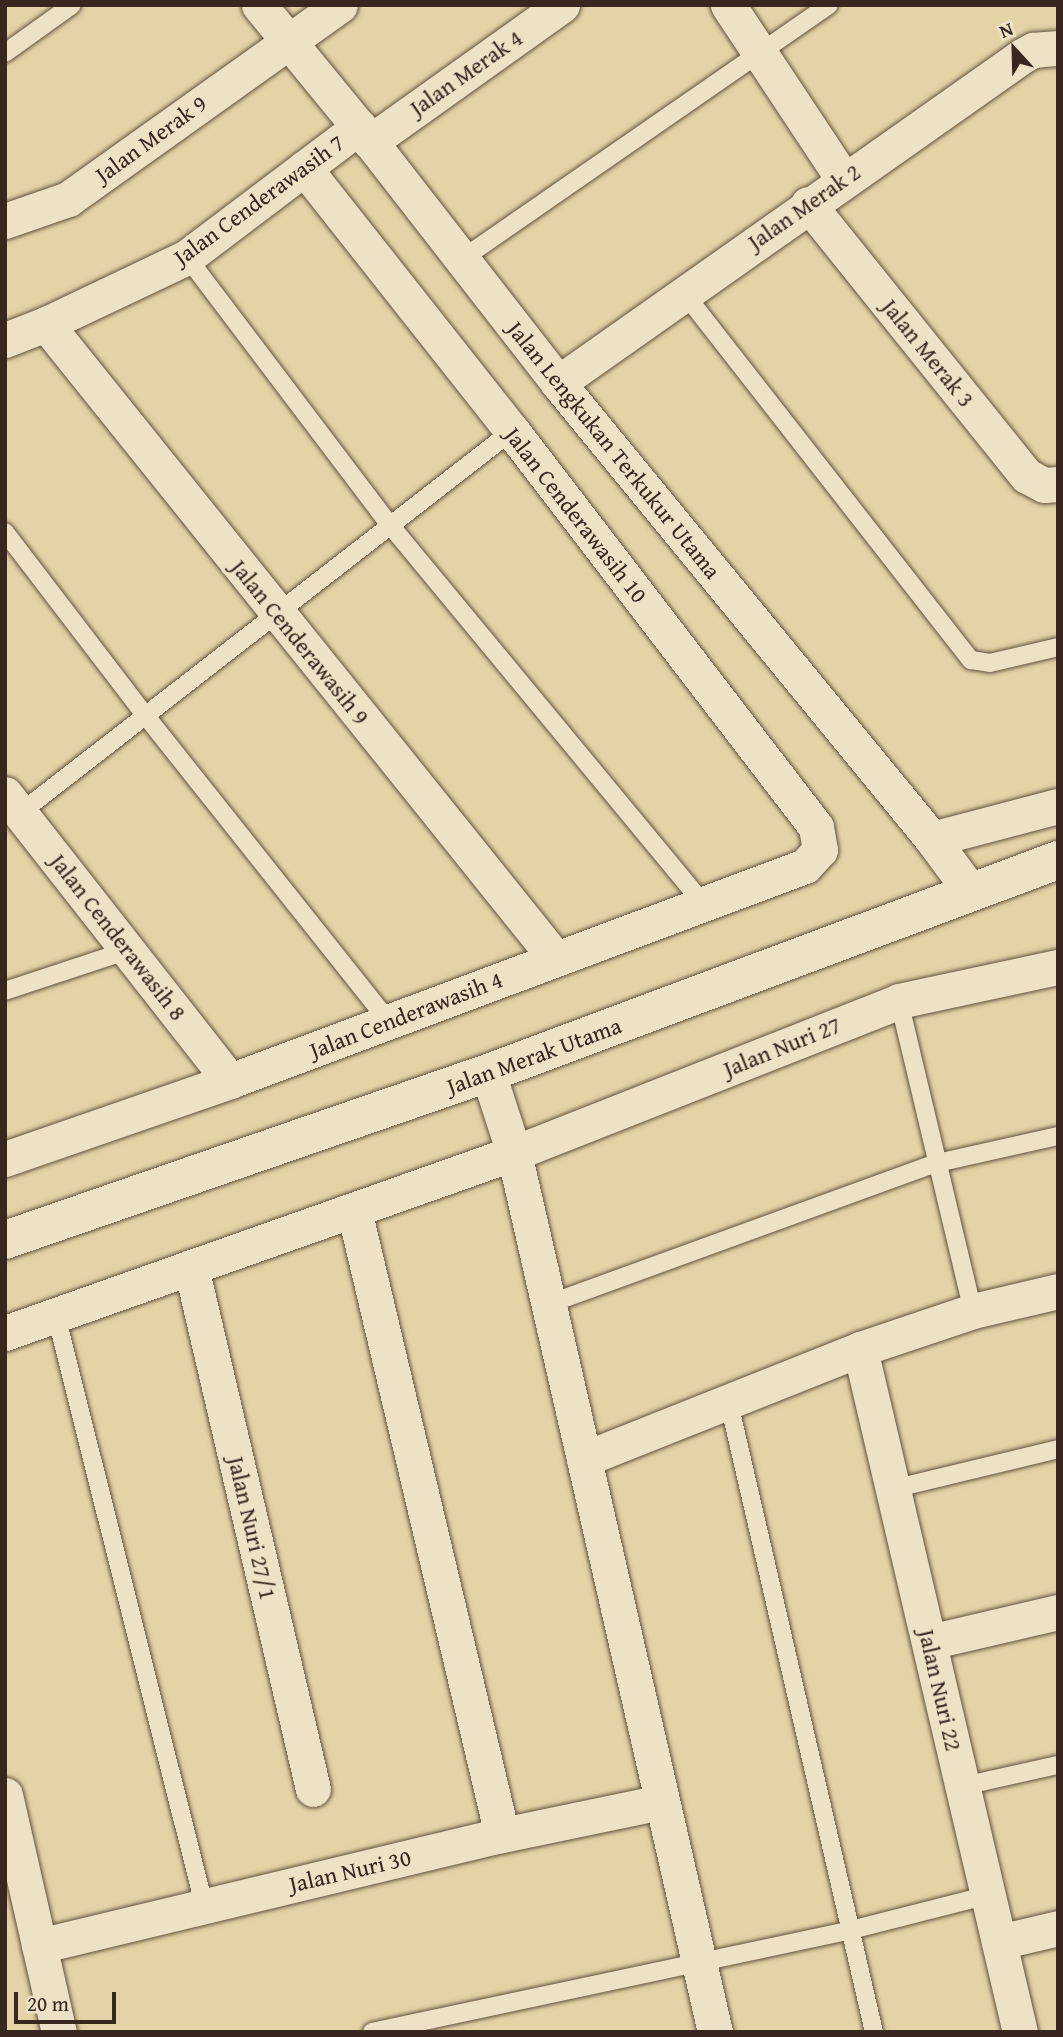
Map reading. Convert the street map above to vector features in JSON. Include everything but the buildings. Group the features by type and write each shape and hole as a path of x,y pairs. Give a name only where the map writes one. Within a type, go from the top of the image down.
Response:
{"street":[{"name":"Jalan Lengkukan Terkukur Utama","path":"259,5 365,134 558,383 932,839 972,893"},
{"name":"Jalan Merak 9","path":"5,221 68,199 340,5"},
{"name":"Jalan Merak 4","path":"365,134 562,5"},
{"path":"728,5 843,179"},
{"name":"Jalan Merak 2","path":"558,383 1022,55 1033,50 1058,48"},
{"name":"Jalan Cenderawasih 7","path":"5,340 46,324 187,257 304,168 365,134"},
{"name":"Jalan Cenderawasih 10","path":"304,168 512,431 816,827 820,850 805,866"},
{"name":"Jalan Merak 3","path":"808,204 1027,476 1044,485 1058,484"},
{"name":"Jalan Cenderawasih 9","path":"46,324 556,959"},
{"path":"932,839 1058,806"},
{"name":"Jalan Cenderawasih 8","path":"10,808 129,950 230,1081"},
{"name":"Jalan Merak Utama","path":"5,1240 488,1073 1058,860"},
{"name":"Jalan Cenderawasih 4","path":"5,1159 230,1081 805,866"},
{"name":"Jalan Nuri 27","path":"5,1333 514,1153 899,1001 1058,967"},
{"path":"488,1073 514,1153 715,2032"},
{"path":"354,1210 502,1835"},
{"name":"Jalan Nuri 27/1","path":"191,1267 313,1789"},
{"path":"584,1459 860,1349 973,1311 1058,1291"},
{"name":"Jalan Nuri 22","path":"860,1349 1020,2032"},
{"path":"929,1642 1058,1612"},
{"path":"5,1795 16,1895 39,1946 58,2032"},
{"name":"Jalan Nuri 30","path":"39,1946 502,1835 662,1802"},
{"path":"999,1942 1058,1928"}],"lane":[{"path":"5,53 72,5"},
{"path":"461,259 829,5"},
{"path":"187,257 390,525 703,904"},
{"path":"684,293 971,660 990,663 1058,646"},
{"path":"10,808 145,715 512,431"},
{"path":"5,532 145,715 389,1022"},
{"path":"5,991 129,950"},
{"path":"899,1001 973,1311"},
{"path":"549,1304 937,1163 1058,1136"},
{"path":"56,1315 204,1905"},
{"path":"729,1403 874,2032"},
{"path":"893,1489 1058,1449"},
{"path":"963,1786 1058,1765"},
{"path":"372,2032 851,1930 988,1895"}]}
